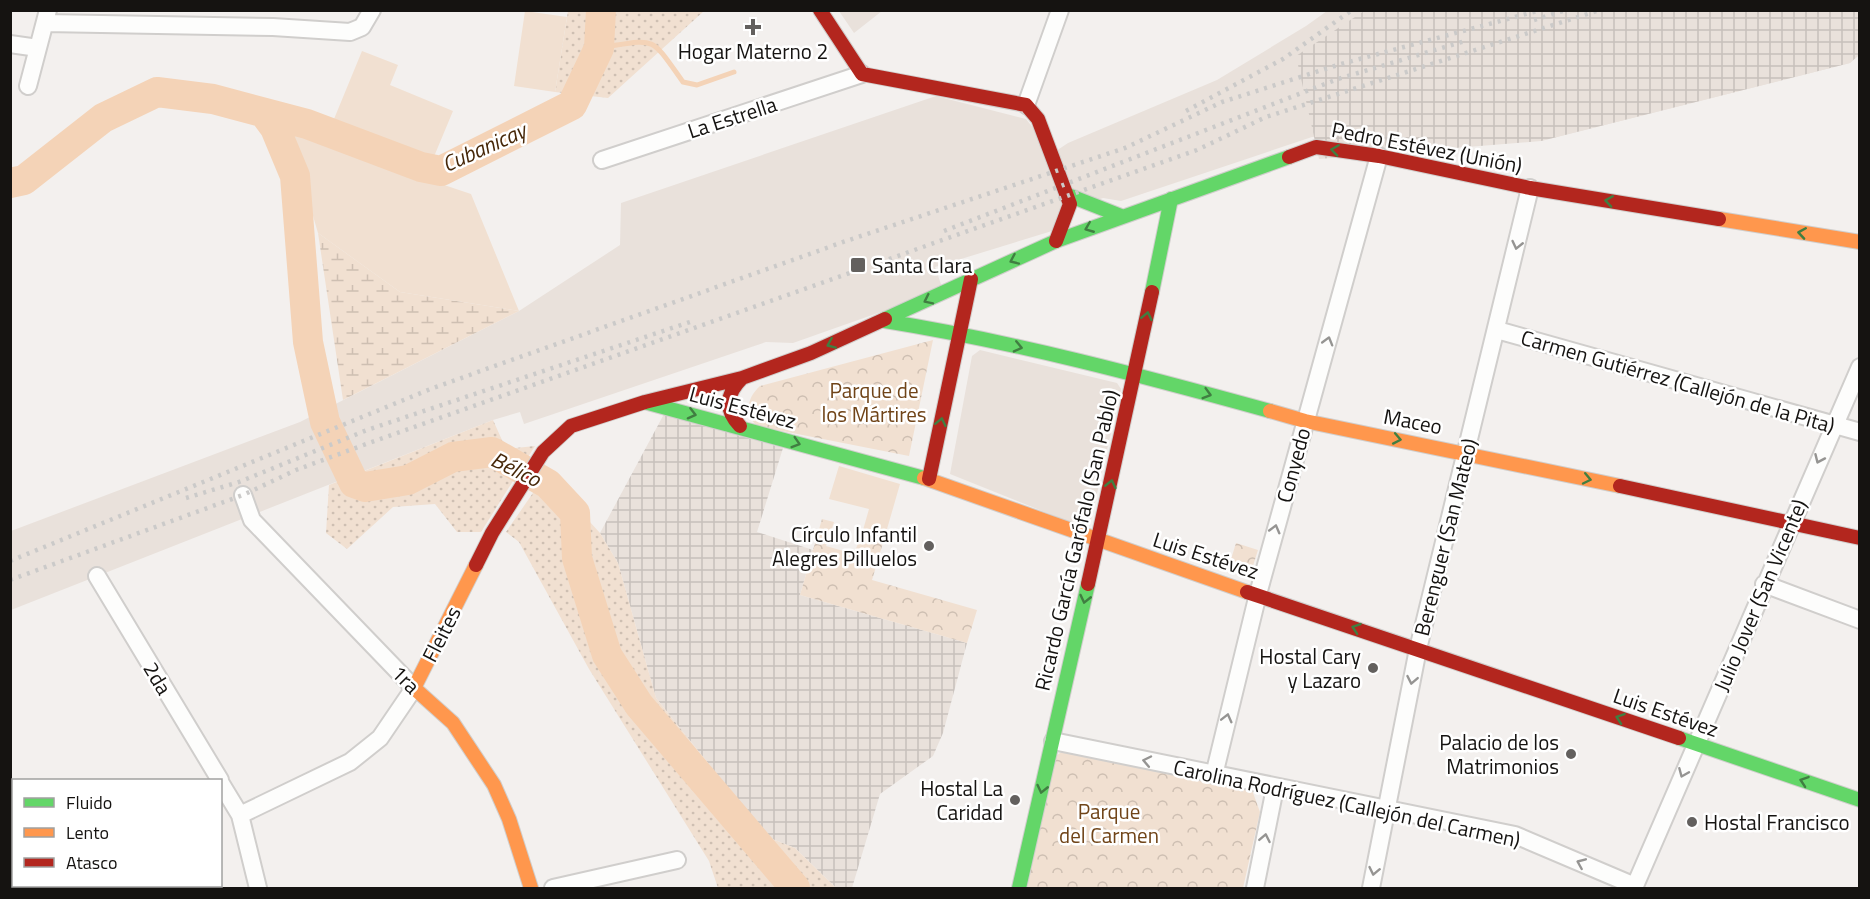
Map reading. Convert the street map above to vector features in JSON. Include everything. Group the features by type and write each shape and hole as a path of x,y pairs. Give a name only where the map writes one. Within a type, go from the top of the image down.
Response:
{"main road":[{"path":"820,10 862,74 1026,105 1038,119 1070,204 1056,241"},
{"name":"Pedro Estévez (Unión)","path":"971,279 1056,241 1121,216 1316,147 1379,156 1530,188 1860,243"},
{"path":"1068,195 1121,216"},
{"name":"Ricardo García Garófalo (San Pablo)","path":"1019,888 1098,542 1171,199"},
{"path":"645,402 742,378 811,353 885,321 971,279"},
{"path":"928,479 971,279"},
{"path":"885,321 961,333"},
{"name":"Maceo","path":"961,333 1135,374 1305,421 1466,452 1860,538"},
{"path":"740,426 729,415 727,403 730,390 742,378"},
{"name":"Luis Estévez","path":"645,402 928,479 1098,542 1860,800"},
{"name":"Fleites","path":"414,688 492,533 543,452 571,426 645,402"},
{"name":"1ra","path":"414,688 453,723 494,785 509,819 531,888"}],"street":[{"path":"28,86 47,17 274,19 350,32 362,27 372,10"},
{"path":"1026,105 1060,10"},
{"path":"10,44 38,48"},
{"name":"La Estrella","path":"602,160 862,74"},
{"name":"Conyedo","path":"1214,775 1257,594 1379,156"},
{"name":"Berenguer (San Mateo)","path":"1371,888 1418,649 1530,188"},
{"name":"Carmen Gutiérrez (Callejón de la Pita)","path":"1497,330 1860,432"},
{"name":"Julio Jover (San Vicente)","path":"1634,887 1860,367"},
{"name":"1ra","path":"243,495 252,520 414,688"},
{"name":"2da","path":"97,576 219,779"},
{"path":"1764,584 1860,620"},
{"name":"Fleites","path":"240,815 350,762 380,738 414,688"},
{"name":"Carolina Rodríguez (Callejón del Carmen)","path":"1053,741 1515,835 1634,887"},
{"name":"2da","path":"222,784 240,815 258,888"},
{"path":"1255,888 1275,788"},
{"path":"553,888 677,860"}],"shaded area":[{"path":"839,11 882,11 854,33"},
{"path":"1327,11 1859,11 1859,55 1850,63 1541,141 1312,137 1121,201 1103,198 1066,211 1052,231 935,267 943,290 793,343 766,342 524,424 520,412 493,420 11,610 11,531 300,422 519,311 620,245 621,203 936,96 1026,119 1053,153 1068,143 1217,80"},
{"path":"1364,11 1859,11 1859,55 1850,63 1541,141 1319,159 1296,56"},
{"path":"980,350 1117,383 1121,389 1090,524 1082,527 950,474 972,356"},
{"path":"664,414 783,448 757,532 813,550 800,595 967,643 943,733 933,756 880,794 852,888 836,888 795,848 767,837 656,698 618,563 600,533"}],"green space":[{"path":"525,11 567,17 555,92 514,86"},
{"path":"568,11 704,11 608,98 555,92"},
{"path":"362,51 398,65 390,85 453,111 433,159 334,119"},
{"path":"289,133 471,194 519,311 400,292 318,233"},
{"path":"318,233 400,292 519,311 343,400"},
{"name":"Parque de los Mártires","path":"933,340 909,456 757,426 750,416 749,406 752,395 760,386"},
{"path":"493,420 506,449 535,446 481,532 457,532 435,504 393,507 347,549 326,533 329,485"},
{"path":"839,466 900,484 885,536 863,530 869,509 829,499"},
{"path":"546,474 600,533 618,563 656,698 767,837 795,848 836,888 718,888 709,861 589,669 519,542 506,532"},
{"path":"822,519 834,522 826,546 854,554 863,530 885,536 872,580 977,610 967,643 800,595"},
{"path":"1236,543 1258,550 1250,575 1228,569"},
{"name":"Parque del Carmen","path":"1068,747 1252,790 1260,812 1243,888 1027,888 1056,756"}],"waterway":[{"name":"Cubanicay","path":"10,183 24,180 103,118 157,92 213,99 307,124 421,167 441,171 572,105 599,48 601,10"},
{"path":"599,48 642,42 650,44 664,55 683,82 697,85 734,72"},
{"name":"Bélico","path":"264,113 275,128 295,176 308,342 325,422 354,483 365,487 408,480 453,457 492,452 548,484 575,513 577,558 607,655 639,705 795,888"}],"railway":[{"path":"1186,111 1283,59 1352,10"},
{"path":"10,561 433,388 846,241 1125,148 1222,102 1341,64 1541,10"},
{"path":"1534,20 1566,10"},
{"path":"10,580 243,495 296,470 369,443 1197,150 1266,117 1600,10"},
{"path":"944,231 1338,79 1465,41"},
{"path":"186,498 239,482 367,430 690,322"}],"traffic: fast":[{"path":"885,319 1056,241 1289,157"},
{"path":"1068,195 1121,216"},
{"path":"1152,292 1171,199"},
{"path":"885,321 1031,349 1270,411"},
{"path":"648,403 924,478"},
{"path":"1019,888 1088,584"},
{"path":"1679,738 1860,800"}],"traffic: slow":[{"path":"1719,219 1860,242"},
{"path":"1270,411 1305,421 1620,486"},
{"path":"924,478 1247,592"},
{"path":"476,565 414,688 453,723 494,785 509,819 531,888"}],"traffic: jam":[{"path":"820,10 862,74 1026,105 1038,119 1070,204 1056,241"},
{"path":"1289,157 1316,147 1379,156 1530,188 1719,219"},
{"path":"929,479 971,279"},
{"path":"1088,584 1152,292"},
{"path":"476,565 492,533 543,452 571,426 645,402 742,378 811,353 885,319"},
{"path":"740,426 731,414 729,402 733,390 742,378"},
{"path":"1620,486 1860,538"},
{"path":"1247,592 1679,738"}],"place":[{"name":"Hogar Materno 2","path":"753,27"},
{"name":"Santa Clara","path":"858,265"},
{"name":"Círculo Infantil Alegres Pilluelos","path":"929,546"},
{"name":"Hostal Cary y Lazaro","path":"1373,668"},
{"name":"Palacio de los Matrimonios","path":"1571,754"},
{"name":"Hostal La Caridad","path":"1015,800"},
{"name":"Hostal Francisco","path":"1692,822"}]}
